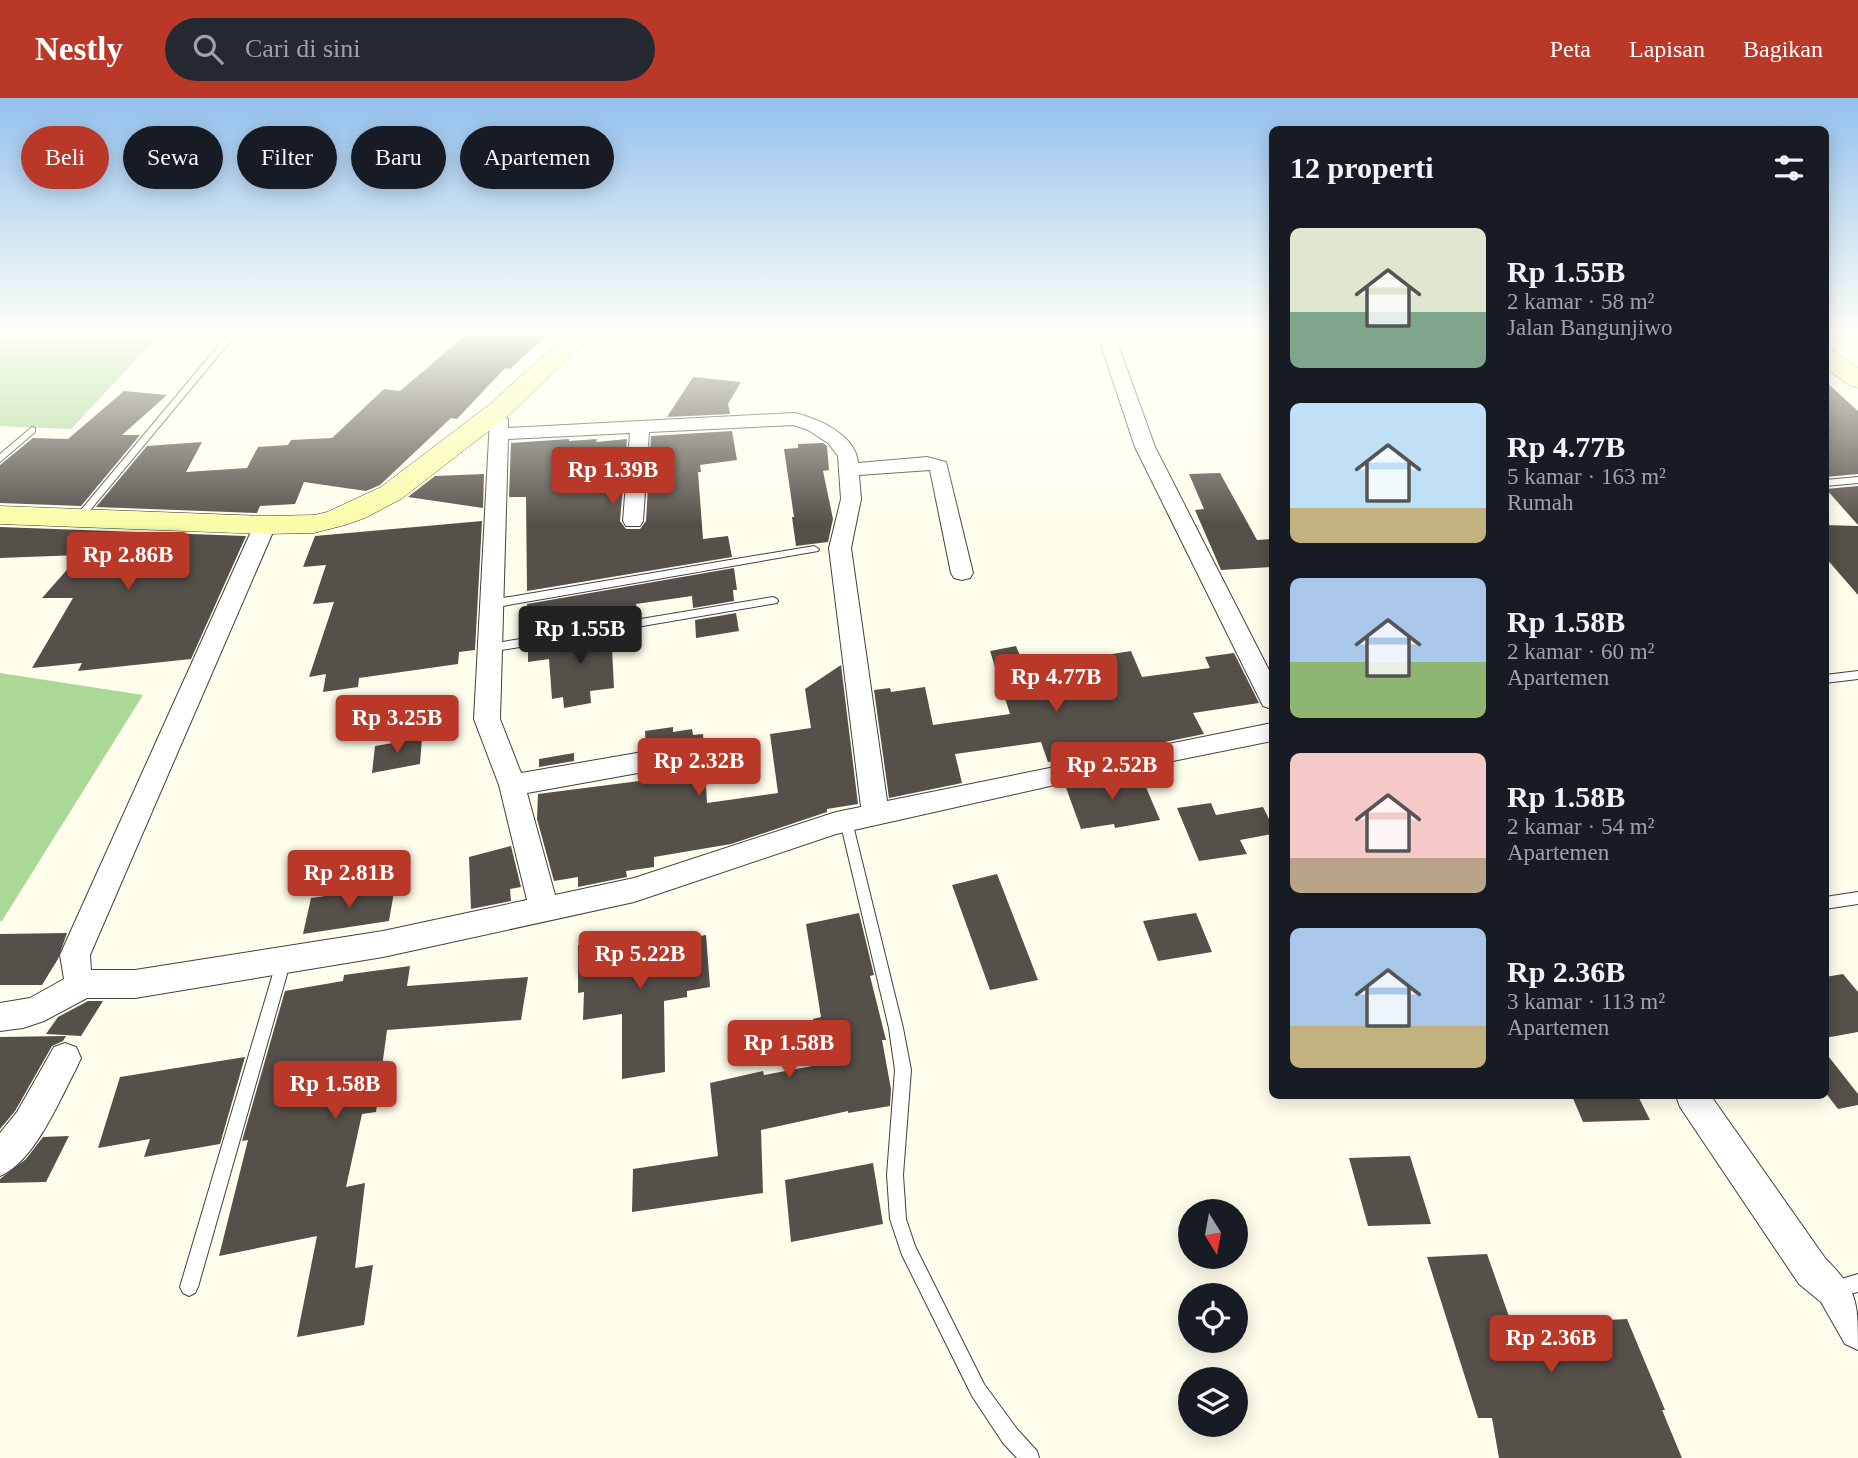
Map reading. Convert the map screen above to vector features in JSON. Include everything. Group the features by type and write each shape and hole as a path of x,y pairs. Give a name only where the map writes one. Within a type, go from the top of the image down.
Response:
{"main road":[{"path":"0,515 265,525 314,524 355,512 391,493 499,422 523,396"}],"street":[{"path":"1127,396 1145,447 1269,694"},
{"path":"544,909 512,785 487,719 499,422 640,427 795,419 815,426 844,447 848,455 851,499 839,548 875,814"},
{"path":"633,521 640,427"},
{"path":"849,470 927,463 939,466 962,573"},
{"path":"83,985 76,973 75,954 265,525"},
{"path":"0,1017 18,1017 37,1010 83,985 135,984 383,944 634,890 846,821 1059,774 1269,733"},
{"path":"512,785 660,759"},
{"path":"0,1159 29,1124 65,1058"},
{"path":"1694,1099 1811,1271 1846,1286 1858,1331"}],"lane":[{"path":"79,518 180,396"},
{"path":"0,459 32,430"},
{"path":"1829,483 1858,480"},
{"path":"491,604 814,549"},
{"path":"489,648 773,601"},
{"path":"1829,679 1858,675"},
{"path":"846,821 896,1028 903,1070 895,1175 898,1219 908,1249 978,1390 1010,1436 1030,1458"},
{"path":"1829,902 1858,898"},
{"path":"189,1287 284,960"}],"green space":[{"path":"0,396 101,396 71,429 0,426"},
{"path":"0,673 143,695 2,921 0,921"}],"building":[{"path":"118,396 165,396 122,435 140,435 81,506 0,503 0,465 33,438 68,439"},
{"path":"376,396 478,396 457,419 451,418 380,485 366,491 304,482 295,504 260,506 257,513 96,507 147,446 202,442 186,472 247,468 258,447 288,445 291,440 332,438"},
{"path":"680,396 732,396 728,404 730,414 667,417"},
{"path":"1829,396 1842,396 1858,411 1858,474 1829,477"},
{"path":"732,431 737,460 700,465 701,472 698,472 703,539 728,536 732,557 527,591 526,497 509,497 511,443 627,439 620,521 626,529 640,529 646,521 651,436"},
{"path":"823,443 827,446 829,470 823,471 833,519 828,542 796,546 784,449 798,448 798,444"},
{"path":"1220,473 1257,540 1269,539 1269,567 1221,570 1195,510 1204,509 1189,474"},
{"path":"484,474 483,508 408,497 435,476"},
{"path":"1858,486 1858,525 1829,492 1829,489"},
{"path":"482,521 475,650 459,652 458,664 359,678 358,687 323,692 326,674 309,677 334,602 313,604 326,565 303,567 315,536"},
{"path":"1829,525 1858,526 1858,595 1829,562"},
{"path":"0,527 246,536 191,659 78,671 82,663 32,668 73,598 42,598 80,555 0,558"},
{"path":"734,568 737,590 733,590 734,601 693,608 692,596 636,604 637,608 627,609 627,619 528,635 527,604"},
{"path":"736,613 739,631 696,638 695,620"},
{"path":"627,631 628,647 612,649 614,688 590,691 591,703 564,708 563,697 552,699 549,659 528,662 528,648"},
{"path":"1016,646 1025,668 1131,651 1142,677 1210,668 1205,657 1234,653 1259,703 1193,713 1204,734 1057,764 1056,761 1048,762 1041,742 955,754 962,783 889,798 874,690 890,688 891,692 925,687 933,725 1010,714 990,651"},
{"path":"841,665 858,804 827,809 827,812 731,844 654,857 654,867 626,871 627,877 578,887 578,877 554,881 537,819 538,794 647,780 646,774 670,768 675,760 671,751 660,746 646,749 645,731 673,727 673,732 692,729 693,735 703,734 707,803 778,793 770,734 811,728 805,689"},
{"path":"422,738 420,764 372,773 375,746"},
{"path":"574,753 574,761 539,767 539,759"},
{"path":"1139,771 1160,820 1115,828 1114,824 1081,829 1065,785"},
{"path":"1211,803 1216,815 1263,807 1269,819 1269,835 1240,840 1247,854 1199,861 1177,808"},
{"path":"511,846 521,887 510,889 511,901 471,909 469,857"},
{"path":"997,874 1038,980 990,990 952,885"},
{"path":"395,886 389,921 303,934 311,898"},
{"path":"859,913 874,975 870,976 886,1040 882,1040 891,1089 890,1106 848,1111 761,1130 763,1193 632,1212 633,1169 718,1156 710,1083 763,1071 764,1075 823,1064 813,1019 821,1017 806,924"},
{"path":"1196,913 1212,952 1158,961 1143,921"},
{"path":"67,933 58,959 42,985 0,985 0,934"},
{"path":"636,935 636,946 706,935 710,987 687,991 687,997 664,1001 665,1072 622,1079 622,1014 583,1020 584,992 578,993 578,945"},
{"path":"410,966 407,986 528,977 521,1020 387,1030 376,1112 362,1114 346,1187 365,1183 355,1268 373,1265 364,1325 297,1337 317,1236 219,1256 248,1140 242,1141 285,991 343,981 344,975"},
{"path":"1843,974 1858,992 1858,1032 1829,1037 1829,976"},
{"path":"88,1001 103,1001 81,1036 46,1034 58,1017"},
{"path":"66,1036 63,1041 52,1046 15,1111 0,1129 0,1037"},
{"path":"245,1057 220,1144 144,1157 150,1139 98,1148 120,1077"},
{"path":"1829,1057 1858,1094 1858,1105 1838,1109 1829,1097"},
{"path":"1573,1099 1640,1099 1650,1120 1583,1122"},
{"path":"69,1136 46,1182 0,1183 0,1179 26,1159 43,1137"},
{"path":"1410,1156 1431,1224 1368,1226 1349,1158"},
{"path":"873,1163 883,1224 791,1242 785,1180"},
{"path":"1487,1254 1512,1325 1627,1319 1682,1458 1499,1458 1492,1418 1478,1418 1427,1257"}]}
